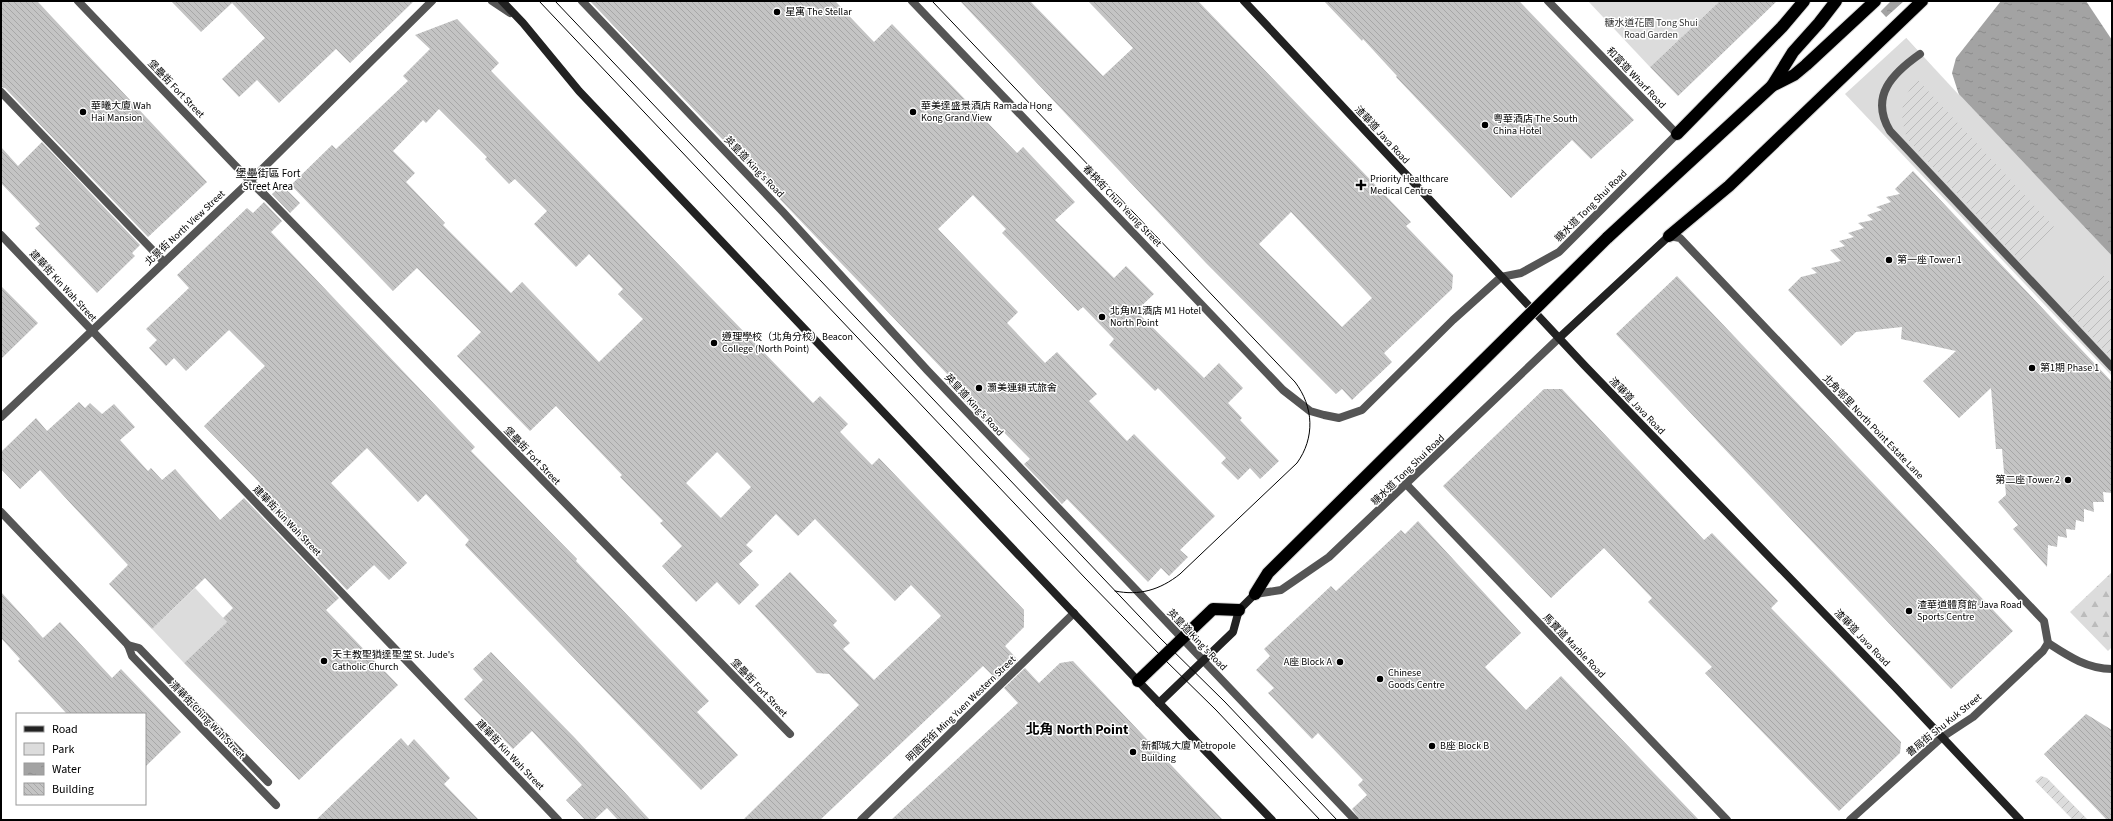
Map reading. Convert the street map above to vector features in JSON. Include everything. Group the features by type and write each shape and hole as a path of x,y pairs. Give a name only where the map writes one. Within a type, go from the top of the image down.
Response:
{"highway":[{"path":"1677,134 1782,27 1804,1"},
{"path":"1772,86 1793,52 1820,23 1836,1"},
{"path":"1255,594 1268,573 1621,224 1772,86 1794,75 1806,66 1875,1"},
{"path":"1670,236 1729,186 1922,1"},
{"path":"1138,681 1181,637 1213,609 1239,610"}],"main road":[{"path":"502,1 523,23 585,97 1138,681 1272,820"},
{"name":"渣華道 Java Road","path":"1244,1 1501,277 1895,687 1941,738 2020,820"},
{"name":"糖水道 Tong Shui Road","path":"1559,338 1670,236"},
{"path":"1159,703 1204,662 1233,632 1239,610 1255,594"}],"street":[{"name":"堡壘街 Fort Street","path":"78,1 250,181 790,734"},
{"name":"北景街 North View Street","path":"1,417 250,181 432,1"},
{"path":"492,1 523,23"},
{"name":"英皇道 King's Road","path":"582,1 783,212 933,376 1355,820"},
{"name":"春秧街 Chun Yeung Street","path":"912,1 1283,390 1310,411 1338,418 1362,410 1453,320 1501,277"},
{"name":"和富道 Wharf Road","path":"1548,1 1677,134"},
{"path":"1920,54 1896,72 1886,87 1882,113 1890,131 2112,367"},
{"path":"1,92 164,262"},
{"name":"糖水道 Tong Shui Road","path":"1501,277 1521,273 1559,252 1677,134"},
{"name":"堡壘街 Fort Street","path":"261,191 288,219"},
{"name":"建華街 Kin Wah Street","path":"1,235 558,820"},
{"name":"北角邨里 North Point Estate Lane","path":"1670,236 1680,238 2044,621 2048,643"},
{"name":"糖水道 Tong Shui Road","path":"1255,594 1281,590 1329,557 1407,485 1559,338"},
{"name":"馬寶道 Marble Road","path":"1407,485 1727,820"},
{"name":"清華街 Ching Wah Street","path":"1,512 128,645 132,656 276,806"},
{"name":"明園西街 Ming Yuen Western Street","path":"861,820 1074,613"},
{"path":"2048,643 2074,660 2101,669 2112,669"},
{"name":"書局街 Shu Kuk Street","path":"1850,820 1941,738 1972,717 2043,651 2048,643"},
{"name":"清華街 Ching Wah Street","path":"128,645 139,648 268,782"}],"green space":[{"name":"糖水道花園 Tong Shui Road Garden","path":"1588,1 1720,1 1650,67"},
{"path":"1906,38 2112,256 2112,376 1845,94"},
{"path":"1917,79 2055,228 2020,261 1907,139 1902,114 1904,101"},
{"path":"2101,273 2112,284 2112,358 2065,308"},
{"path":"2112,572 2112,647 2108,651 2070,612"},
{"path":"195,588 227,622 184,663 152,629"},
{"path":"2041,776 2047,778 2088,820 2073,820 2035,781"}],"water":[{"path":"1871,1 2112,1 2112,256 1886,17"}],"pier":[{"path":"1869,1 1891,1 1879,13"},
{"path":"1904,1 2001,1 1956,58 1952,73 1959,95 1906,38 1904,39 1884,19"},
{"path":"2086,1 2112,1 2112,40"}],"building":[{"path":"1,1 37,1 207,182 148,237 5,88 1,87"},
{"path":"171,1 414,1 350,63 336,49 279,103 257,80 239,97 222,79 265,38 232,3 201,32"},
{"path":"590,1 835,1 874,42 892,24 1017,153 1023,147 1075,202 1055,220 1114,278 1126,266 1154,294 1136,311 1204,378 1219,363 1243,388 1228,403 1242,418 1240,420 1279,461 1260,479 1250,468 1238,480 1221,463 1226,458 1158,388 1155,391 1109,345 1114,339 1083,307 1078,311 1002,233 1006,229 973,195 938,229 1018,312 1007,323 1045,363 1057,352 1097,394 1089,401 1127,441 1134,434 1215,516 1180,550 1188,557 1169,576 1161,568 1148,582 1067,499 1062,504 1024,464 1030,459 989,417 984,422 947,383 952,379"},
{"path":"960,1 1030,1 1103,76 1133,48 1088,1 1198,1 1411,222 1406,226 1453,275 1452,289 1384,353 1392,362 1352,400 1342,389 1336,394 1206,263","holes":["1291,212 1372,298 1342,327 1259,244"]},
{"path":"1324,1 1519,1 1634,120 1591,159 1572,140 1511,198 1396,77 1397,76 1363,39 1362,41"},
{"path":"1720,1 1777,1 1678,96 1650,67"},
{"path":"457,19 499,63 491,71 813,403 820,396 848,424 840,432 872,465 879,458 1024,610 1024,627 1005,646 1018,660 997,680 983,666 820,820 743,820 859,705 829,674 817,673 755,606 790,572 837,621 833,625 850,643 843,649 874,680 941,616 911,585 895,601 815,519 798,536 776,514 746,545 753,551 739,564 759,585 739,605 717,582 696,602 662,566 682,546 660,523 663,521 620,477 622,475 556,406 530,431 457,356 481,332 417,268 393,291 291,185 332,145 336,149 408,81 403,76 430,49 415,35","holes":["439,109 487,157 485,159 509,184 515,179 547,211 534,224 576,267 589,254 623,289 618,294 643,319 599,362 522,282 511,293 443,225 445,223 406,182 415,173 393,151 423,120 426,123","717,452 751,487 721,518 686,483"]},
{"path":"42,142 140,245 132,253 135,256 97,293 35,228 40,224 1,183 1,147 18,166"},
{"name":"第1期 Phase 1","path":"1913,171 2112,382 2112,493 2103,492 2104,502 2093,502 2094,512 2084,509 2084,522 2076,520 2075,530 2066,529 2067,538 2058,536 2057,547 2048,545 2047,567 2013,529 2018,525 1998,502 2006,495 2002,449 1996,449 1991,388 1959,418 1923,381 1956,351 1901,339 1902,327 1856,332 1841,346 1788,290 1801,277 1817,273 1811,268 1841,261 1830,250 1845,246 1839,241 1854,237 1848,233 1864,228 1858,223 1873,220 1867,215 1882,210 1876,207 1891,202 1886,197 1900,194 1895,189"},
{"path":"282,185 300,203 290,213 272,194"},
{"path":"264,202 282,221 271,232 475,447 471,451 577,559 576,561 709,701 697,712 738,755 701,790 465,545 469,540 426,494 418,502 367,448 331,483 407,563 389,580 374,565 347,590 252,490 260,483 204,426 265,366 229,330 186,371 174,358 166,366 149,348 157,340 146,329 189,288 177,275 247,208 253,213"},
{"path":"1677,276 2013,631 1951,689 1616,334"},
{"path":"1,286 38,323 1,359"},
{"path":"1544,389 1562,389 1704,540 1712,533 1778,601 1771,608 1901,742 1900,753 1839,811 1705,673 1712,667 1648,602 1652,598 1604,548 1551,598 1443,486"},
{"path":"79,402 85,408 90,403 102,414 114,404 135,427 120,440 148,471 151,468 162,480 175,469 220,520 244,498 339,598 326,610 398,685 299,780 184,663 227,622 223,618 233,608 205,578 152,629 109,584 128,565 40,470 20,489 1,469 1,452 36,418 47,431"},
{"name":"Chinese Goods Centre","path":"1418,521 1521,633 1485,667 1526,710 1561,676 1699,820 1360,820 1352,809 1367,795 1358,785 1363,780 1318,733 1312,739 1268,693 1274,688 1256,670 1270,656 1264,649 1331,586 1336,591 1401,530 1405,534"},
{"path":"1,592 43,638 60,622 112,678 121,669 181,732 146,766 146,713 66,713 18,661 20,659 1,638"},
{"path":"491,652 575,738 650,820 618,820 607,808 594,820 585,820 566,800 582,785 532,731 513,749 464,699 483,680 473,669"},
{"path":"1073,661 1223,820 891,820 1018,703 1004,688 1025,668 1039,683 1060,663"},
{"path":"2086,714 2112,730 2112,820 2107,820 2044,754"},
{"path":"401,738 408,746 414,739 450,778 444,784 479,820 316,820"}],"tram line":[{"path":"539,1 1085,578 1216,710 1320,820"},
{"path":"555,1 1159,637 1225,702 1337,820"},
{"path":"932,1 1295,382 1306,402 1310,422 1309,433 1307,443 1297,463 1172,580 1157,588 1141,592 1132,593 1115,591"}],"place":[{"name":"星寓 The Stellar","path":"777,12"},
{"name":"華曦大廈 Wah Hai Mansion","path":"83,112"},
{"name":"華美達盛景酒店 Ramada Hong Kong Grand View","path":"913,112"},
{"name":"粵華酒店 The South China Hotel","path":"1485,125"},
{"name":"Priority Healthcare Medical Centre","path":"1361,185"},
{"name":"第一座 Tower 1","path":"1889,260"},
{"name":"北角M1酒店 M1 Hotel North Point","path":"1102,317"},
{"name":"遵理學校（北角分校）Beacon College (North Point)","path":"714,343"},
{"name":"第1期 Phase 1","path":"2032,368"},
{"name":"灝美連鎖式旅舍","path":"979,388"},
{"name":"第二座 Tower 2","path":"2068,480"},
{"name":"渣華道體育館 Java Road Sports Centre","path":"1909,611"},
{"name":"天主教聖猶達聖堂 St. Jude's Catholic Church","path":"324,661"},
{"name":"A座 Block A","path":"1340,662"},
{"name":"Chinese Goods Centre","path":"1380,679"},
{"name":"B座 Block B","path":"1432,746"},
{"name":"新都城大廈 Metropole Building","path":"1133,752"}],"district":[{"name":"堡壘街區 Fort Street Area","path":"268,179"},
{"name":"北角 North Point","path":"1077,730"}]}
